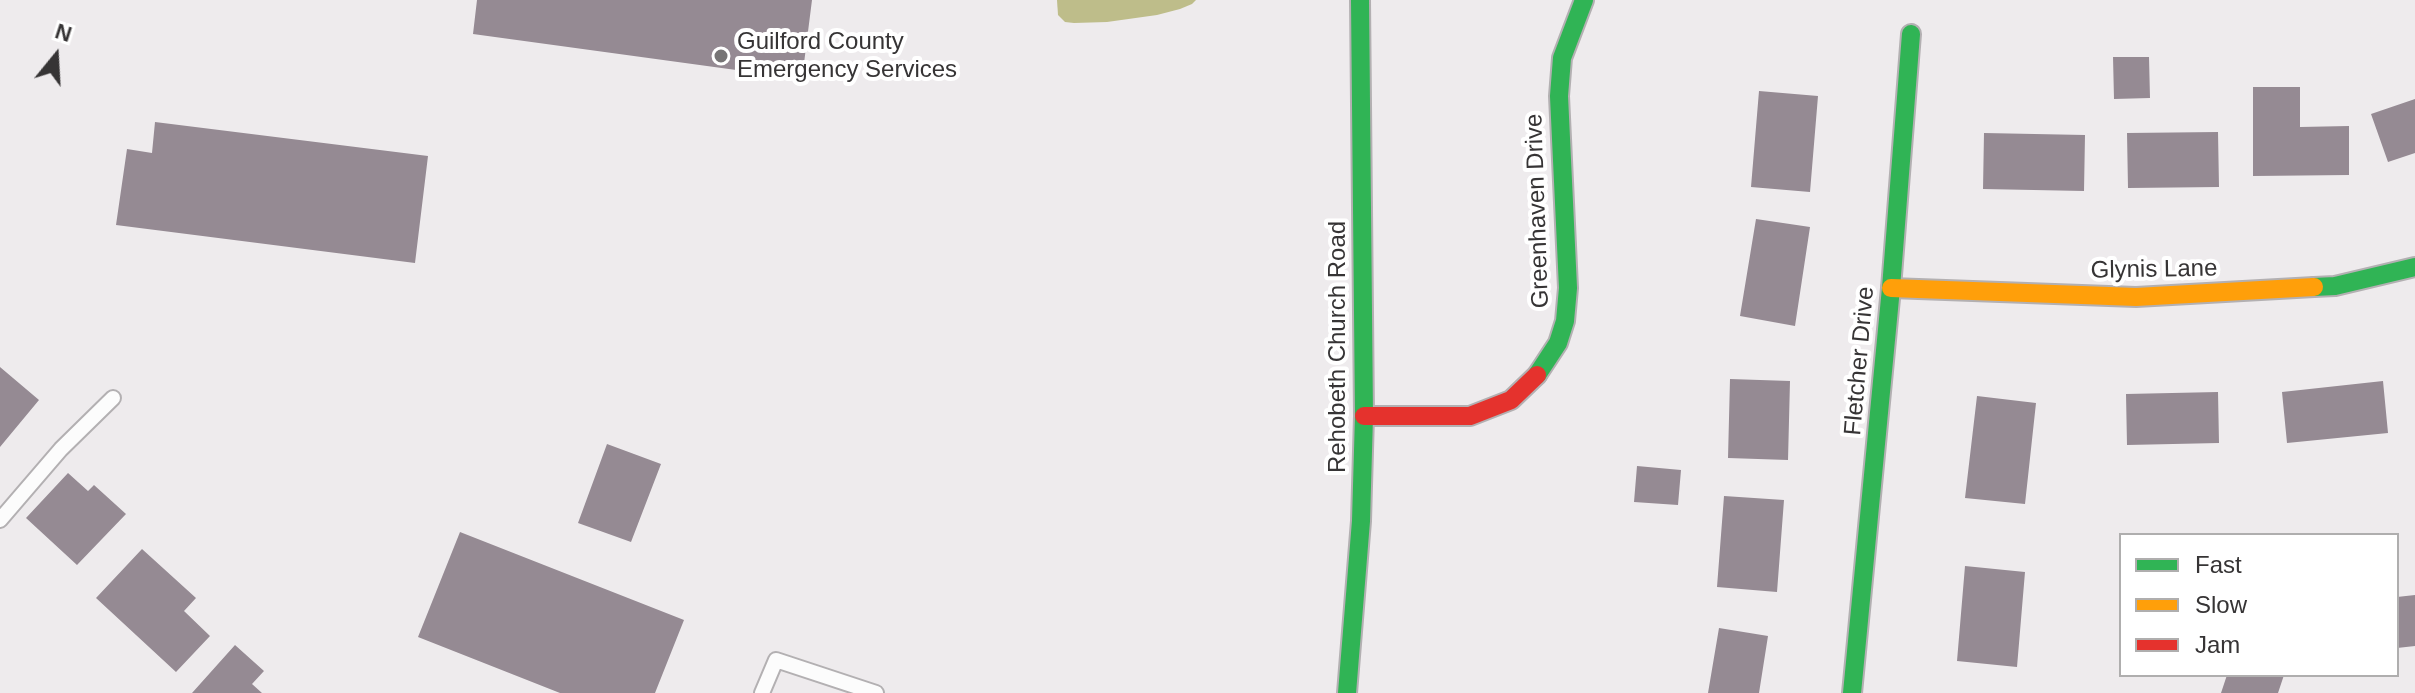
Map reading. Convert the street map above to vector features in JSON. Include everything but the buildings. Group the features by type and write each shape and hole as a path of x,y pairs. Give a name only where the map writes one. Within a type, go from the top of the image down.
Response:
{"street":[{"name":"Rehobeth Church Road","path":"1347,693 1361,521 1364,416 1360,0"},
{"name":"Greenhaven Drive","path":"1364,416 1470,416 1493,409 1511,400 1530,383 1545,366 1558,343 1565,321 1568,288 1559,96 1562,58 1584,0"},
{"name":"Fletcher Drive","path":"1852,693 1891,288 1911,34"},
{"name":"Glynis Lane","path":"1891,288 2136,297 2335,286 2415,267"}],"lane":[{"path":"1,518 61,449 113,398"},
{"path":"762,693 776,660 852,689 876,693"}],"shaded area":[{"path":"1057,0 1196,0 1180,9 1157,15 1074,23 1065,22 1058,15"}],"traffic: fast":[{"path":"1347,693 1361,521 1364,416 1360,0"},
{"path":"1537,375 1558,343 1565,321 1568,288 1559,96 1562,58 1584,0"},
{"path":"1852,693 1891,288 1911,34"},
{"path":"2314,287 2335,286 2415,267"}],"traffic: slow":[{"path":"1891,288 2136,297 2314,287"}],"traffic: jam":[{"path":"1364,416 1470,416 1511,400 1537,375"}],"place":[{"name":"Guilford County Emergency Services","path":"721,56"}]}
